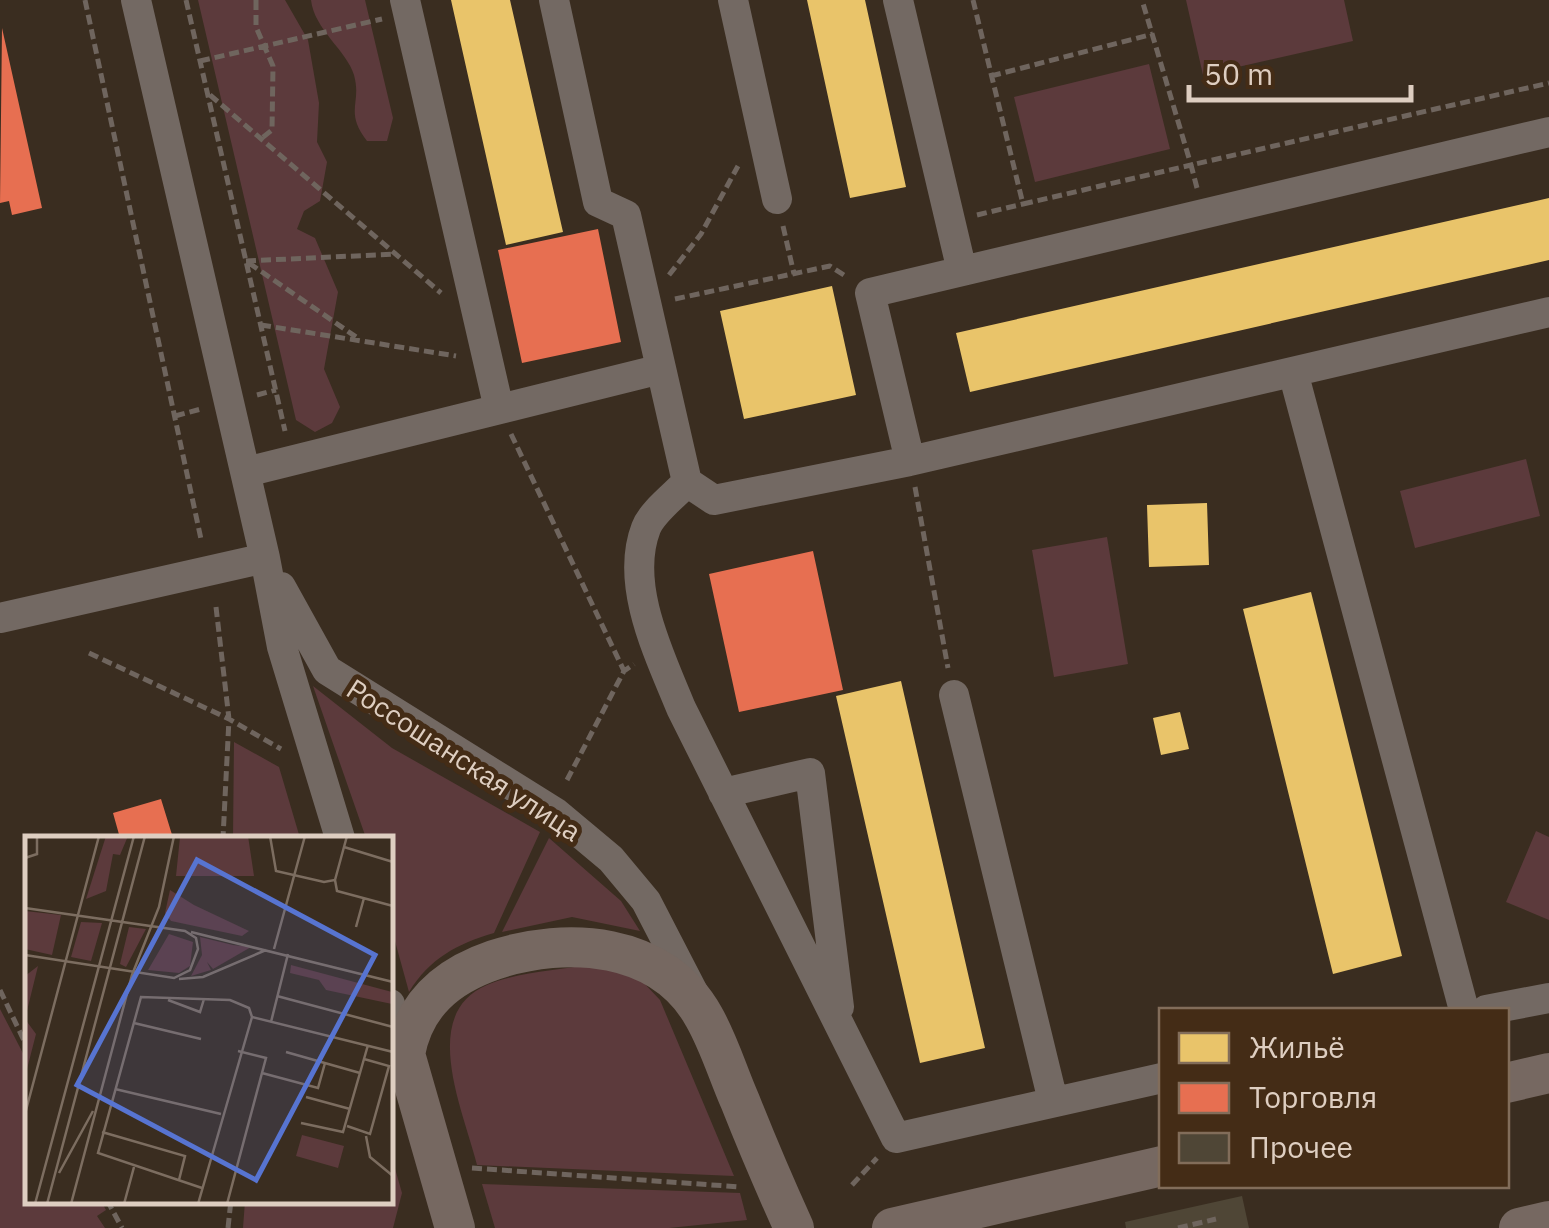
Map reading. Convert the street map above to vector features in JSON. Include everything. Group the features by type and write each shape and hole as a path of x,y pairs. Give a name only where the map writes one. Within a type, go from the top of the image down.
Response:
{"main road":[{"path":"455,1228 405,1054 420,1009 448,982 516,952 572,944 614,949 643,961 674,982 703,1014"},
{"name":"Россошанская улица","path":"703,1014 794,1228"},
{"path":"1509,1083 1549,1073"},
{"path":"892,1228 1159,1167"},
{"path":"1519,1228 1549,1221"}],"street":[{"name":"Россошанская улица","path":"136,0 266,558 282,647 339,836"},
{"path":"554,0 598,202 626,215 687,482 714,500 910,462 1549,312"},
{"path":"733,0 776,199"},
{"path":"898,0 962,271"},
{"path":"407,7 500,409"},
{"path":"910,462 870,293 1549,132"},
{"path":"246,472 661,369"},
{"path":"1294,372 1463,1008"},
{"path":"687,482 646,526 639,580 657,649 723,793 896,1138 1159,1079"},
{"name":"Россошанская улица","path":"266,558 327,670 556,813 611,860 646,901 703,1014"},
{"path":"0,618 266,558"},
{"path":"954,696 1053,1101"},
{"path":"723,793 810,773 842,1030"},
{"path":"1496,1008 1549,998"},
{"path":"392,1011 405,1054"}],"path":[{"path":"85,0 201,539"},
{"path":"186,0 292,460"},
{"path":"256,0 254,20 273,66 272,130 261,139"},
{"path":"972,0 1023,204"},
{"path":"1142,0 1191,164"},
{"path":"200,60 407,7"},
{"path":"992,76 1152,34"},
{"path":"950,221 1549,83"},
{"path":"208,93 480,327"},
{"path":"646,305 701,234 760,126"},
{"path":"776,199 794,274"},
{"path":"246,261 397,254"},
{"path":"246,261 362,341"},
{"path":"646,305 830,266 870,293"},
{"path":"261,326 488,361"},
{"path":"257,395 276,390"},
{"path":"175,416 210,407"},
{"path":"500,409 624,670"},
{"path":"910,462 954,696"},
{"path":"216,607 229,719 223,836"},
{"path":"567,780 624,670 657,649"},
{"path":"89,653 229,719 284,751"},
{"path":"0,990 25,1043"},
{"path":"469,1168 743,1187"},
{"path":"109,1203 122,1228"},
{"path":"228,1228 231,1203"},
{"path":"1178,1228 1216,1219"}],"shaded area":[{"path":"198,0 285,0 308,40 319,103 317,142 327,162 320,201 304,211 297,229 315,238 338,292 324,369 340,407 332,423 315,432 296,420"},
{"path":"311,0 365,0 393,118 387,141 367,141 360,131 355,115 354,75 318,21"},
{"path":"1186,0 1344,0 1353,41 1203,75"},
{"path":"1149,64 1170,149 1035,182 1014,97"},
{"path":"1526,459 1540,516 1415,548 1400,491"},
{"path":"1107,537 1128,664 1054,677 1032,550"},
{"path":"313,686 392,748 540,832 494,933 446,954 426,970 409,992 392,930 392,836 365,836"},
{"path":"234,742 279,767 299,836 233,836"},
{"path":"1536,831 1549,837 1549,920 1506,902"},
{"path":"549,838 621,901 640,931 572,917 502,932"},
{"path":"593,964 642,981 660,1000 734,1176 477,1165 451,1066 454,1018 466,999 487,985 525,974"},
{"path":"0,1009 25,1057 25,1203 102,1203 106,1210 97,1216 105,1228 0,1228"},
{"path":"392,1158 402,1193 393,1228 243,1228 245,1203 392,1203"},
{"path":"482,1184 740,1193 747,1220 669,1228 495,1228"}],"building: Жильё":[{"path":"451,0 510,0 563,232 506,245"},
{"path":"807,0 865,0 906,187 850,198"},
{"path":"1549,198 1549,260 970,392 956,333"},
{"path":"832,286 856,395 744,419 720,311"},
{"path":"1207,503 1209,565 1149,567 1147,505"},
{"path":"1311,592 1402,956 1333,974 1243,609"},
{"path":"901,681 985,1048 920,1063 836,696"},
{"path":"1180,712 1189,749 1161,755 1153,718"}],"building: Торговля":[{"path":"2,28 42,208 12,215 9,201 0,203"},
{"path":"598,229 621,342 522,363 498,250"},
{"path":"813,551 843,690 739,712 709,574"},
{"path":"161,799 172,836 119,836 113,813"}],"building: Прочее":[{"path":"1242,1196 1249,1228 1126,1228 1125,1222"}]}
